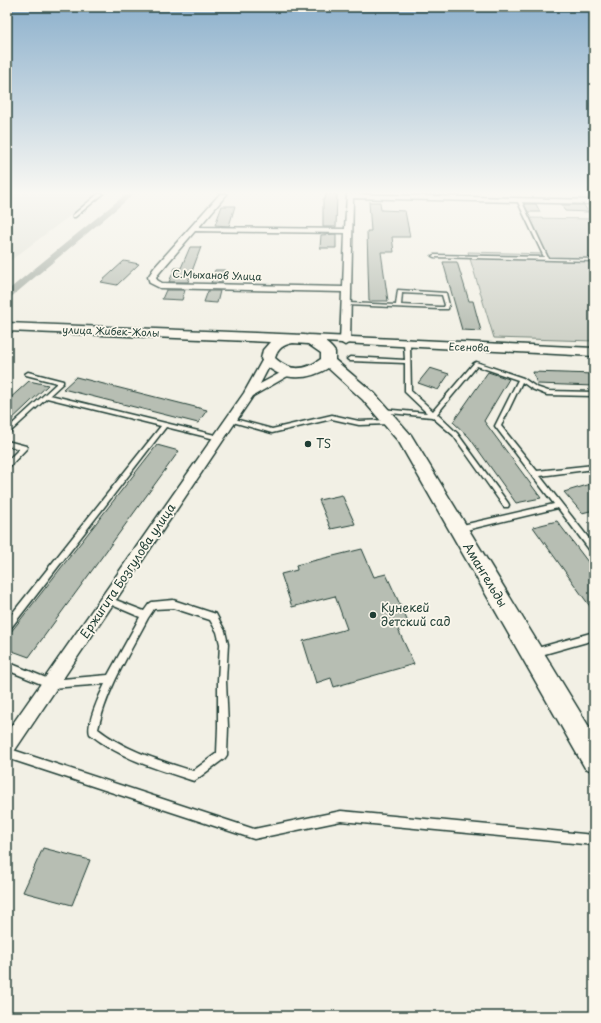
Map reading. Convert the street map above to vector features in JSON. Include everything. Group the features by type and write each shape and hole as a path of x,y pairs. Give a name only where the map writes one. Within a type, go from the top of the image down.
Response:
{"main road":[{"name":"улица Жибек-Жолы","path":"7,327 214,336"},
{"path":"214,336 308,339 321,344 328,357 380,410"},
{"path":"214,336 246,345 268,359 275,367 288,373 304,374 340,382 380,410"},
{"path":"268,359 270,350 279,342 293,339"},
{"path":"304,374 319,369 328,357"},
{"name":"Амангельды","path":"380,410 405,439 594,759"}],"street":[{"name":"С.Мыханов Улица","path":"181,242 157,270 152,277 153,281 160,285 346,290"},
{"path":"328,357 345,342 348,242"},
{"name":"Есенова","path":"308,339 345,342 594,352"},
{"name":"Ержигита Бозгулова улица","path":"7,748 249,394 268,359"},
{"path":"249,394 288,373"}],"lane":[{"path":"538,242 546,258"},
{"path":"434,256 594,260"},
{"path":"347,304 440,308 446,308 447,305 444,294 400,291 398,306"},
{"path":"407,344 408,392 455,434 506,506"},
{"path":"350,359 407,362"},
{"path":"433,415 476,364 521,379 534,388 547,392 594,394"},
{"path":"7,432 61,382 28,374"},
{"path":"521,379 498,426 594,550"},
{"path":"46,396 219,438"},
{"path":"231,420 272,431 332,418 359,423 380,410 433,415"},
{"path":"7,626 164,425"},
{"path":"7,443 24,448 7,465"},
{"path":"535,474 594,467"},
{"path":"458,529 560,505"},
{"path":"108,600 145,615"},
{"path":"173,604 213,616 221,631 224,644 222,681 222,755 194,776 142,760 102,739 93,731 97,714 111,679 145,615 152,606 173,604"},
{"path":"532,654 594,636"},
{"path":"7,666 51,684 111,679"},
{"path":"7,753 254,834 341,816 594,840"}],"shaded area":[{"path":"7,242 35,242 7,263"},
{"path":"541,242 594,242 594,341 494,338 468,252 547,254"}],"building":[{"path":"320,242 336,242 336,248 320,248"},
{"path":"367,242 393,242 394,252 381,252 388,301 369,301"},
{"path":"190,247 201,247 188,282 169,282 175,268 181,268"},
{"path":"124,261 139,264 117,285 101,282"},
{"path":"443,262 457,262 469,301 473,301 481,331 462,330"},
{"path":"215,270 226,270 222,283 211,283"},
{"path":"166,290 185,290 182,300 162,299"},
{"path":"208,291 220,291 217,303 204,302"},
{"path":"430,368 449,374 438,390 418,383"},
{"path":"488,372 509,379 484,421 541,498 516,503 469,437 453,422"},
{"path":"533,372 594,374 594,386 537,384"},
{"path":"76,377 207,410 198,423 63,389"},
{"path":"29,381 48,385 7,424 7,401"},
{"path":"157,445 179,451 29,657 7,649 7,637"},
{"path":"594,483 594,510 582,513 564,492"},
{"path":"342,495 355,524 331,529 319,500"},
{"path":"557,521 594,570 594,612 533,527"},
{"name":"Кунекей детский сад","path":"362,549 374,577 386,574 408,622 396,625 414,664 334,687 331,678 316,683 303,641 347,629 335,596 292,607 281,574 297,570 296,565"},
{"path":"43,848 90,860 72,905 23,892"}],"waterway":[{"path":"7,296 73,242"}],"place":[{"name":"TS","path":"308,444"},
{"name":"Кунекей детский сад","path":"373,615"}]}
